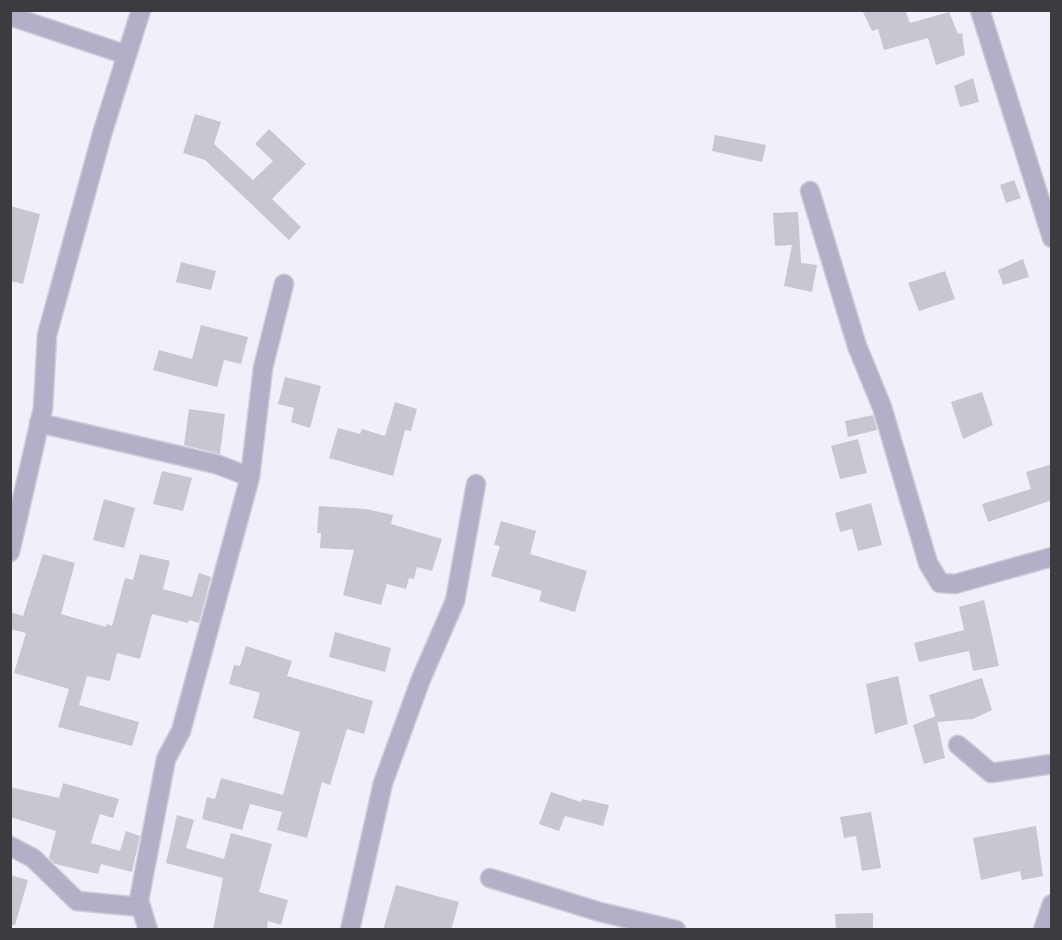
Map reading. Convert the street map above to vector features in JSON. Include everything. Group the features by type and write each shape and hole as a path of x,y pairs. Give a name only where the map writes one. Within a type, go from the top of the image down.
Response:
{"street":[{"path":"10,552 39,423 47,335 102,134 141,10"},
{"path":"980,10 1052,238"},
{"path":"10,16 128,55"},
{"path":"810,191 857,346 882,407 928,563 940,582 955,584 1052,557"},
{"path":"148,930 139,900 166,759 181,731 250,477 263,368 284,284"},
{"path":"39,423 216,464 250,477"},
{"path":"350,930 369,856 383,783 421,679 455,601 476,484"},
{"path":"958,745 991,773 1052,764"},
{"path":"10,846 33,858 77,900 141,908"},
{"path":"490,878 600,912 675,930"},
{"path":"1043,930 1052,904"}],"building":[{"path":"862,10 905,10 910,23 949,12 958,34 962,33 965,55 936,65 928,38 884,50 878,29 872,31"},
{"path":"973,78 979,102 960,107 954,86"},
{"path":"195,114 221,122 214,144 253,180 273,161 255,144 269,129 306,164 272,199 301,227 289,240 205,160 183,153"},
{"path":"715,135 766,145 762,162 712,151"},
{"path":"1014,180 1021,198 1006,203 1000,185"},
{"path":"10,206 40,214 23,284 10,281"},
{"path":"798,212 801,263 817,265 812,292 784,286 792,245 775,246 773,213"},
{"path":"1023,259 1029,277 1003,285 998,270"},
{"path":"181,262 216,271 211,290 176,282"},
{"path":"945,271 955,299 919,311 908,283"},
{"path":"201,325 248,337 241,364 224,360 217,387 153,370 159,350 192,359"},
{"path":"285,377 321,386 310,428 291,422 294,408 278,404"},
{"path":"982,392 993,425 963,439 951,402"},
{"path":"395,402 417,409 411,431 405,430 393,476 329,458 338,428 360,434 362,429 385,436"},
{"path":"189,409 225,414 220,454 184,445"},
{"path":"873,415 877,430 848,437 845,421"},
{"path":"858,439 867,473 840,479 831,446"},
{"path":"1052,464 1052,500 988,522 982,504 1031,489 1026,472"},
{"path":"162,471 192,478 183,511 153,504"},
{"path":"104,499 135,508 124,548 93,540"},
{"path":"871,503 882,545 858,551 852,529 840,532 835,513"},
{"path":"319,506 366,509 393,515 391,524 442,539 432,571 417,567 414,579 409,578 406,589 387,584 381,605 343,595 354,550 320,548 321,533 317,533"},
{"path":"501,521 536,531 530,554 587,571 575,612 539,601 542,591 491,576 500,546 494,545"},
{"path":"43,554 75,563 61,614 106,627 107,624 112,626 125,578 133,580 140,554 170,561 163,589 192,597 199,573 211,577 199,623 189,620 188,623 152,614 140,659 117,653 110,681 87,676 79,705 139,722 132,746 58,727 69,689 14,673 26,633 10,629 10,612 23,616"},
{"path":"984,600 999,666 973,671 969,651 919,662 914,643 964,630 959,607"},
{"path":"335,632 391,648 385,672 329,657"},
{"path":"246,646 292,661 287,676 373,701 364,734 347,729 330,785 322,782 307,838 277,830 282,812 250,804 242,830 202,819 207,797 215,799 221,778 283,795 300,732 253,718 260,693 229,684 234,665 240,666"},
{"path":"898,676 908,724 875,734 866,684"},
{"path":"982,678 992,710 973,719 937,722 929,695"},
{"path":"936,716 945,758 924,764 913,725"},
{"path":"63,783 119,799 113,818 100,814 91,843 120,851 126,831 140,836 132,872 101,864 98,874 55,864 49,858 56,831 10,817 10,787 59,798"},
{"path":"551,792 581,802 582,799 609,805 603,826 565,816 559,831 539,824"},
{"path":"871,812 881,868 862,871 856,836 844,838 840,817"},
{"path":"177,815 194,820 186,848 224,859 231,833 272,844 259,892 288,900 281,925 268,921 267,930 213,930 223,878 166,863"},
{"path":"1036,826 1043,876 1022,880 1020,871 981,880 973,838"},
{"path":"10,875 28,880 15,925 10,925"},
{"path":"396,885 459,902 451,930 383,930"},
{"path":"873,913 873,930 836,930 835,914"}]}
